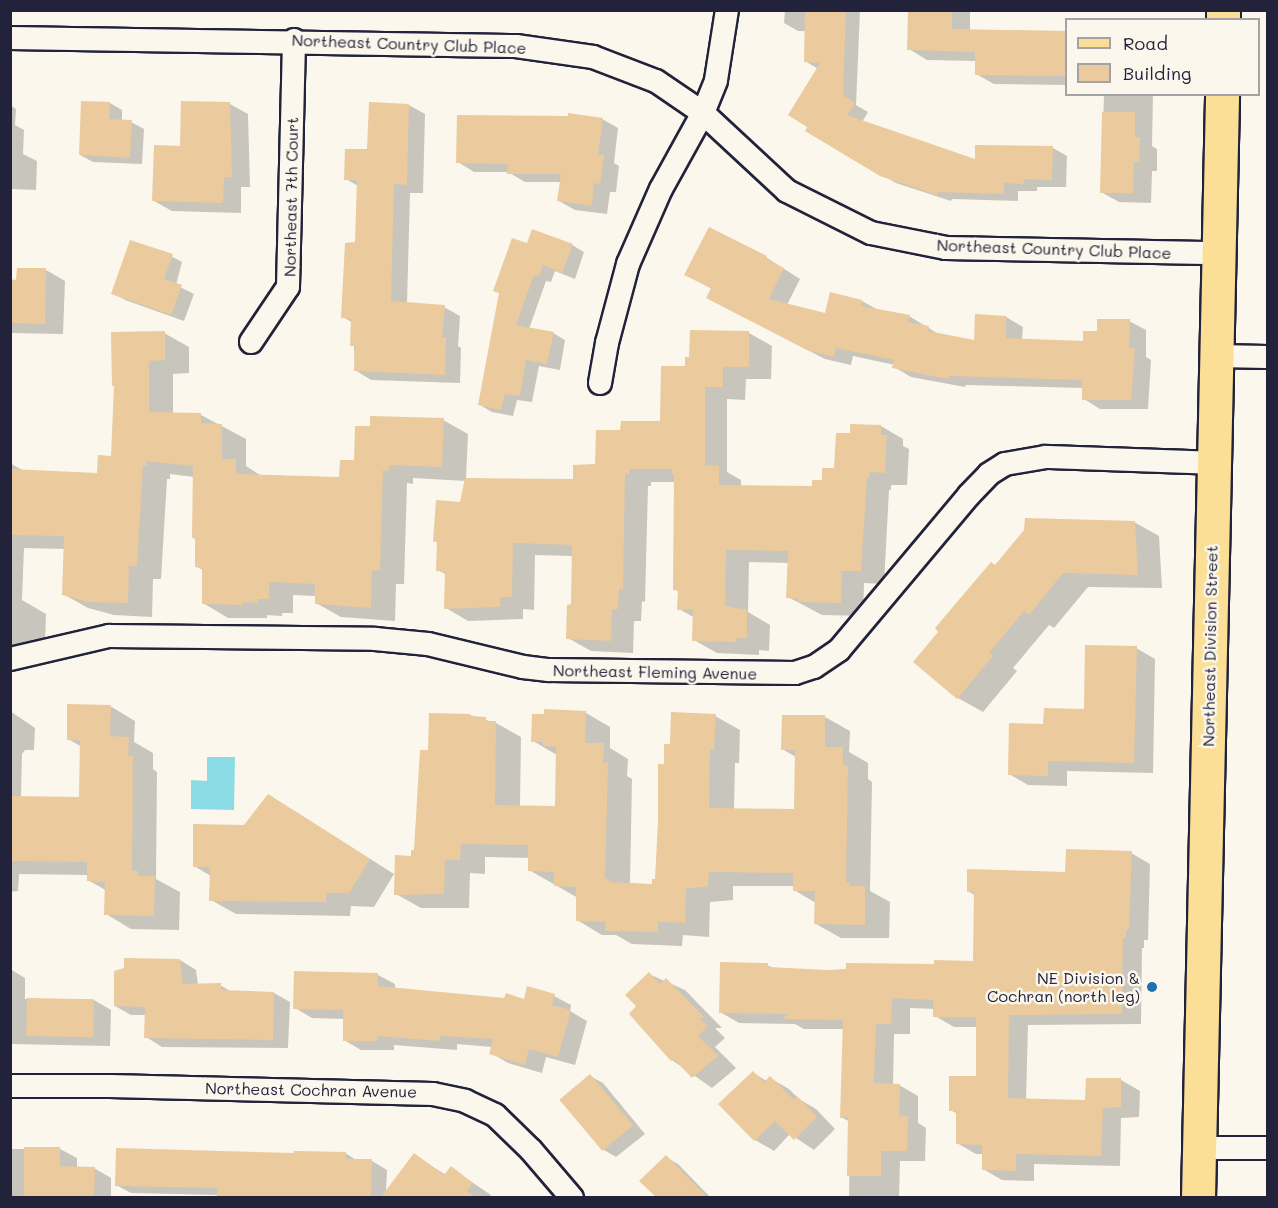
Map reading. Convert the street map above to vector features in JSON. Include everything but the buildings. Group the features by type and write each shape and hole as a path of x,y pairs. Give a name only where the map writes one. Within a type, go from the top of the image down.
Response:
{"main road":[{"name":"Northeast Division Street","path":"1198,1197 1222,96"}],"street":[{"path":"600,383 607,343 628,264 661,189 703,113 716,80 727,10"},
{"name":"Northeast Country Club Place","path":"10,38 294,40 516,46 593,57 656,81 703,113 787,191 871,233 946,248 1218,254"},
{"name":"Northeast 7th Court","path":"250,342 288,287 294,40"},
{"path":"1216,356 1268,357"},
{"name":"Northeast Fleming Avenue","path":"10,659 109,636 375,639 428,644 523,667 549,670 795,673 814,667 839,650 969,495 989,474 1005,464 1046,457 1214,463"},
{"name":"Northeast Cochran Avenue","path":"10,1086 121,1086 433,1094 465,1101 495,1115 564,1194"},
{"path":"1199,1148 1268,1148"}],"water":[{"path":"207,757 235,757 234,810 191,809 191,780 207,781"}],"place":[{"name":"NE Division & Cochran (north leg)","path":"1152,987"}]}
